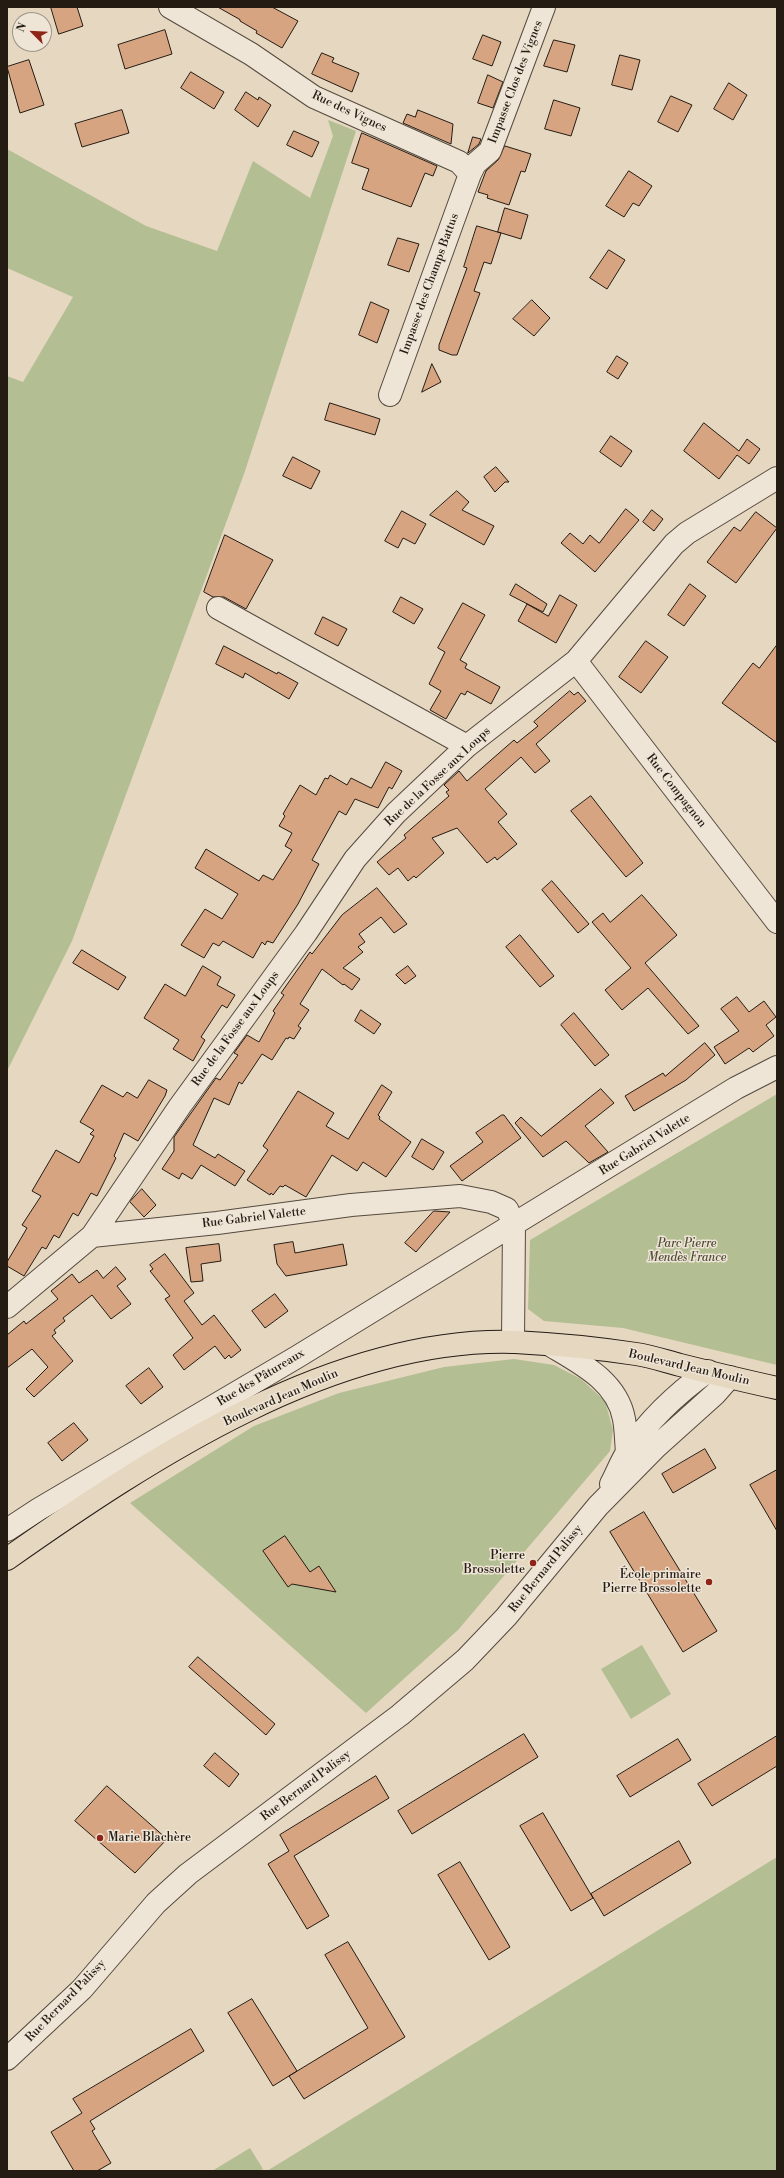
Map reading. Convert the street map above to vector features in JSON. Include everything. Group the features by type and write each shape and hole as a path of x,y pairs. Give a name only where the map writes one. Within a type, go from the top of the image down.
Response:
{"main road":[{"name":"Boulevard Jean Moulin","path":"7,1559 127,1480 214,1427 274,1398 342,1371 399,1354 461,1344 513,1342 550,1345 637,1354 777,1388"}],"street":[{"name":"Rue des Vignes","path":"170,7 251,54 314,97 459,162 470,174"},
{"name":"Impasse Clos des Vignes","path":"470,174 475,164 490,151 544,7"},
{"name":"Impasse des Champs Battus","path":"390,395 470,174"},
{"name":"Rue de la Fosse aux Loups","path":"92,1236 180,1106 306,933 355,859 396,813 467,746 576,661 674,544 687,533 777,478"},
{"path":"218,608 467,746"},
{"name":"Rue Compagnon","path":"576,661 777,922"},
{"name":"Rue Gabriel Valette","path":"92,1236 217,1223 351,1205 460,1196 491,1202 507,1209 514,1224 736,1088 777,1067"},
{"path":"513,1342 514,1224"},
{"name":"Rue des Pâtureaux","path":"7,1530 39,1509 297,1357 514,1224"},
{"path":"7,1307 92,1236"},
{"name":"Rue Bernard Palissy","path":"550,1345 594,1372 614,1393 624,1418 627,1452"},
{"name":"Rue Bernard Palissy","path":"598,1506 621,1466 627,1452 659,1411 676,1395 708,1371"},
{"name":"Rue Bernard Palissy","path":"7,2059 82,1988 156,1903 188,1874 400,1715 466,1660 506,1617 598,1506 656,1447 715,1394 730,1377"}],"green space":[{"path":"328,120 356,131 244,474 72,941 7,1071 7,376 23,382 73,297 7,268 7,149 146,226 217,251 253,161 310,198 333,136"},
{"name":"Parc Pierre Mendès France","path":"777,1094 777,1365 623,1328 544,1321 528,1309 530,1240"},
{"path":"514,1359 554,1365 581,1379 605,1401 613,1430 610,1451 458,1630 366,1713 130,1503 254,1426 339,1393 444,1367"},
{"path":"642,1645 671,1694 631,1719 601,1669"},
{"path":"777,1857 777,2171 267,2171"},
{"path":"250,2148 263,2169 259,2171 212,2171"}],"building":[{"path":"51,7 77,7 83,26 59,34"},
{"path":"218,7 272,7 298,21 282,48 256,33 257,31"},
{"path":"165,30 172,54 125,69 118,45"},
{"path":"483,35 501,42 492,66 473,59"},
{"path":"554,40 575,45 567,72 544,66"},
{"path":"322,53 334,58 332,62 359,73 352,92 312,74"},
{"path":"620,55 640,60 632,90 612,85"},
{"path":"29,60 44,105 20,113 7,67"},
{"path":"191,72 224,92 214,109 181,88"},
{"path":"488,75 503,82 493,108 478,103"},
{"path":"729,83 747,95 733,120 714,109"},
{"path":"246,92 258,100 259,97 271,105 258,127 235,110"},
{"path":"671,96 692,105 678,132 658,122"},
{"path":"554,100 580,108 571,136 545,129"},
{"path":"122,110 129,133 82,147 75,124"},
{"path":"418,110 453,124 451,144 403,123 407,114 415,117"},
{"path":"294,131 319,142 312,157 287,145"},
{"path":"362,133 437,166 433,176 425,173 411,207 362,189 369,169 352,163"},
{"path":"473,137 481,139 479,144 468,153"},
{"path":"505,146 531,154 525,172 521,171 509,205 487,198 488,195 478,192 486,171 498,160"},
{"path":"629,171 652,186 639,206 633,203 624,217 606,206"},
{"path":"505,208 528,215 521,239 498,232"},
{"path":"477,226 501,233 491,264 484,262 474,291 480,293 457,355 452,355 439,350 439,345 467,268 464,267"},
{"path":"398,238 419,244 409,272 388,265"},
{"path":"609,250 625,260 607,289 590,278"},
{"path":"532,300 550,318 534,336 513,319"},
{"path":"371,302 389,310 377,343 359,335"},
{"path":"617,356 628,363 618,379 607,372"},
{"path":"432,364 441,382 422,392"},
{"path":"330,403 380,419 375,435 325,420"},
{"path":"704,423 739,451 747,439 760,449 749,464 737,455 719,479 684,451"},
{"path":"611,436 632,451 621,467 600,452"},
{"path":"293,457 320,471 311,489 283,476"},
{"path":"496,467 509,482 505,482 495,492 484,477"},
{"path":"457,491 469,502 462,510 494,526 484,545 430,515"},
{"path":"626,509 639,520 595,572 561,543 570,533 583,544 590,535 599,543"},
{"path":"652,510 663,519 654,531 643,522"},
{"path":"402,511 426,524 415,544 403,538 398,548 385,541"},
{"path":"756,512 777,528 736,583 707,562 734,527 740,531"},
{"path":"225,535 273,560 246,609 224,597 213,597 204,592"},
{"path":"516,584 547,604 543,612 510,595"},
{"path":"690,584 706,596 684,626 668,615"},
{"path":"560,595 577,605 556,643 518,621 527,604 548,616"},
{"path":"401,597 423,609 414,624 393,612"},
{"path":"463,603 485,615 460,660 467,664 465,668 500,687 491,704 467,691 465,695 461,693 446,719 430,710 441,691 429,684 445,652 438,648"},
{"path":"323,617 347,629 338,646 315,634"},
{"path":"646,641 668,657 641,693 619,677"},
{"path":"777,645 777,743 722,703 753,663 759,668"},
{"path":"224,646 277,674 278,672 298,683 289,699 245,673 243,678 216,664"},
{"path":"570,691 574,695 578,692 586,701 536,744 550,761 535,773 521,757 485,789 507,814 498,822 517,844 497,860 495,857 487,863 457,828 432,838 444,853 416,878 414,876 408,881 398,868 389,875 377,862 406,838 404,835 449,796 446,792 449,790 444,785 459,771 467,781 514,740 517,743 538,726 534,722"},
{"path":"386,762 402,771 392,789 389,787 378,808 355,799 346,815 339,811 312,860 319,864 298,904 273,943 267,941 265,945 262,942 253,958 223,941 219,946 213,943 204,958 181,945 205,909 222,919 238,894 195,868 206,849 259,881 263,875 273,880 292,850 285,846 292,833 279,826 285,816 283,814 300,785 316,795 325,778 328,779 330,775 347,785 351,778 371,788"},
{"path":"591,796 643,863 626,877 571,811"},
{"path":"552,881 589,924 578,933 542,890"},
{"path":"377,888 407,924 394,933 381,917 359,934 365,942 358,947 363,952 343,968 360,979 352,990 322,969 300,1004 309,1010 298,1026 301,1028 294,1039 289,1037 288,1039 286,1038 272,1060 262,1054 242,1084 239,1082 229,1105 214,1098 193,1145 215,1158 218,1154 245,1171 235,1186 201,1165 192,1179 182,1173 179,1179 162,1169 174,1151 174,1137 216,1078 220,1080 238,1055 234,1053 247,1035 259,1042 275,1013 273,1011 284,995 281,993 310,952 312,954 342,915"},
{"path":"642,895 677,935 645,963 699,1026 688,1034 648,988 622,1010 605,990 631,968 592,922 603,913 610,922"},
{"path":"520,935 554,976 540,987 506,947"},
{"path":"82,950 126,977 118,990 73,963"},
{"path":"203,966 221,977 217,985 235,995 227,1008 222,1005 201,1037 205,1040 193,1061 173,1049 179,1040 144,1018 165,984 185,996"},
{"path":"408,966 416,976 405,984 396,975"},
{"path":"737,997 749,1012 764,1001 776,1017 766,1025 774,1036 753,1052 749,1048 725,1064 714,1047 739,1031 721,1009"},
{"path":"361,1010 381,1024 374,1034 355,1021"},
{"path":"574,1013 609,1055 595,1066 561,1025"},
{"path":"705,1043 715,1055 686,1080 634,1111 625,1096 663,1073 665,1076"},
{"path":"149,1080 167,1090 165,1096 138,1141 124,1133 114,1156 116,1158 97,1196 91,1193 78,1216 73,1213 59,1238 54,1235 46,1249 42,1247 24,1276 7,1266 7,1262 27,1228 22,1225 41,1196 32,1191 56,1150 79,1163 94,1136 90,1134 94,1130 80,1122 102,1085 123,1097 127,1092 137,1098"},
{"path":"382,1085 392,1092 378,1115 380,1117 379,1119 411,1142 386,1177 363,1162 357,1171 332,1155 306,1197 285,1185 283,1187 280,1186 273,1195 271,1193 270,1195 247,1180 268,1150 263,1146 298,1091 334,1113 326,1126 348,1139"},
{"path":"601,1089 614,1103 585,1126 608,1152 589,1163 566,1141 543,1157 515,1123 521,1117 541,1136"},
{"path":"504,1115 521,1138 462,1181 450,1166 483,1142 476,1133"},
{"path":"422,1139 444,1152 433,1170 412,1157"},
{"path":"142,1189 156,1205 144,1217 130,1202"},
{"path":"434,1211 450,1212 416,1252 405,1243"},
{"path":"293,1242 295,1253 343,1244 347,1265 286,1276 277,1264 274,1245"},
{"path":"219,1244 221,1261 201,1264 203,1281 191,1282 186,1248"},
{"path":"165,1254 194,1293 184,1301 202,1325 214,1315 241,1350 231,1358 229,1355 225,1359 215,1346 184,1370 173,1355 193,1338 165,1299 170,1296 150,1271 153,1269 150,1265"},
{"path":"116,1267 126,1279 117,1286 131,1304 111,1319 92,1295 63,1318 65,1321 54,1330 56,1333 52,1336 73,1361 34,1397 26,1389 48,1367 32,1349 7,1368 7,1335 24,1321 26,1324 58,1299 51,1291 72,1274 79,1283 97,1270 103,1278"},
{"path":"275,1294 288,1311 265,1328 252,1311"},
{"path":"149,1368 163,1387 141,1404 126,1386"},
{"path":"74,1423 88,1440 62,1461 48,1443"},
{"path":"705,1449 716,1468 673,1493 662,1474"},
{"path":"777,1470 777,1531 750,1485"},
{"path":"644,1512 717,1631 683,1652 610,1532"},
{"path":"285,1536 310,1572 319,1566 336,1592 292,1584 288,1587 263,1551"},
{"path":"198,1657 275,1724 266,1735 189,1667"},
{"path":"524,1734 538,1757 412,1834 398,1811"},
{"path":"777,1736 777,1766 712,1806 698,1784"},
{"path":"678,1739 691,1760 630,1797 617,1776"},
{"path":"215,1753 239,1774 229,1787 204,1766"},
{"path":"376,1776 389,1798 294,1856 329,1916 307,1929 268,1864 289,1851 280,1835"},
{"path":"107,1786 167,1839 135,1873 75,1821"},
{"path":"543,1813 593,1898 571,1911 520,1826"},
{"path":"679,1841 691,1863 604,1916 591,1894"},
{"path":"460,1862 510,1947 489,1960 438,1875"},
{"path":"348,1942 405,2037 304,2099 289,2076 368,2028 325,1955"},
{"path":"252,1999 297,2071 273,2086 228,2013"},
{"path":"191,2029 204,2051 90,2121 95,2129 92,2131 111,2163 97,2171 74,2171 51,2132 82,2113 73,2099"}],"place":[{"name":"Pierre Brossolette","path":"533,1563"},
{"name":"École primaire Pierre Brossolette","path":"709,1582"},
{"name":"Marie Blachère","path":"100,1838"}]}
